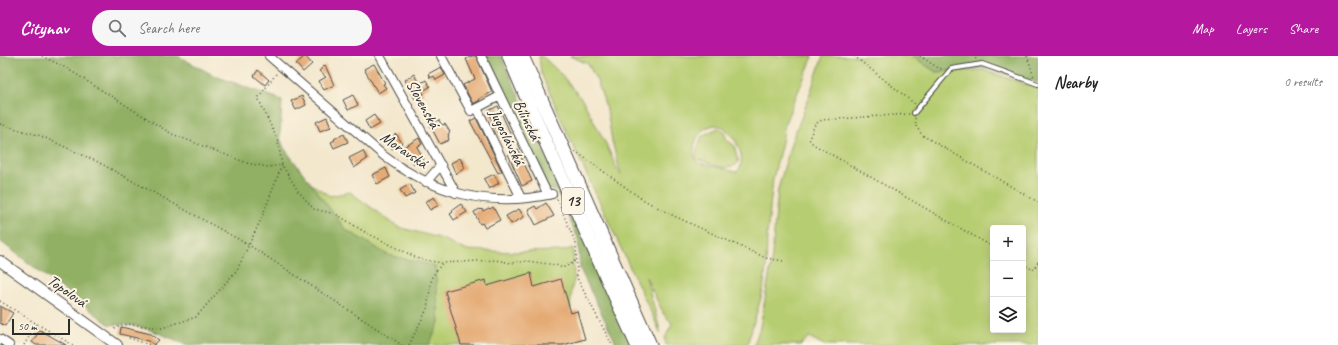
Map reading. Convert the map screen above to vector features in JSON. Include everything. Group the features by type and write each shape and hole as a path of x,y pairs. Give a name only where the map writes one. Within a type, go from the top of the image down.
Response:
{"highway":[{"name":"13","path":"513,57 546,143 637,345"},
{"name":"13","path":"513,57 555,132 650,345"}],"street":[{"name":"Moravská","path":"269,56 384,156 402,170 426,182 456,193 486,199 550,195"},
{"name":"Slovenská","path":"380,56 456,193"},
{"name":"Jugoslávská","path":"441,56 471,111 477,108 521,198"},
{"name":"Bílinská","path":"481,56 550,195"},
{"path":"477,108 500,96"},
{"path":"426,182 441,165"},
{"name":"Topolová","path":"0,261 117,345"},
{"path":"0,340 9,345"}],"lane":[{"path":"914,113 951,69 982,64 1037,84"}],"path":[{"path":"42,56 66,68 172,134 247,163 268,167 282,165"},
{"path":"854,56 919,107"},
{"path":"920,56 938,68 951,69"},
{"path":"1027,56 1037,84"},
{"path":"282,67 258,98 278,141 282,165 298,191 314,209 336,214 363,231 419,259 442,263 496,260 511,263 527,261 556,265 562,268 571,264 577,259"},
{"path":"990,245 813,144 809,139 815,124 822,120 914,113 916,126 922,135 1038,202"},
{"path":"0,124 41,136 98,162 249,245 402,345"},
{"path":"575,151 642,199 674,216 766,258 784,261"},
{"path":"107,338 116,327 128,324 162,328 196,317 237,270 262,217 282,165"},
{"path":"550,195 554,194 556,197 576,244 577,278 612,345"},
{"path":"1026,266 1033,270 1038,262"},
{"path":"409,345 427,309 432,277 442,263"},
{"path":"0,300 73,345"},
{"path":"24,345 37,324"},
{"path":"129,338 150,345"}],"green space":[{"path":"0,56 178,56 215,76 282,100 280,138 284,148 346,230 388,255 435,266 439,323 429,345 188,345 140,327 120,324 110,325 0,241"},
{"path":"484,56 501,56 631,345 617,345 580,269 578,238 556,191 546,189"},
{"path":"539,56 542,56 561,74 583,101 621,175 612,141 607,110 597,81 588,64 570,56 813,56 785,123 773,179 763,291 747,345 666,345 665,338 672,324 664,315 646,277 661,334 541,73","holes":["715,125 721,127 733,137 740,152 740,166 737,172 699,163 694,156 694,146 700,133 707,127"]},
{"path":"823,56 912,56 936,72 983,70 1038,88 1038,345 824,345 809,337 801,345 754,345 760,327 771,265 778,189 792,140"},
{"path":"912,56 1038,56 1038,83 983,67 936,72"},
{"path":"718,128 724,132 727,140 735,146 739,162 730,167 713,165 697,159 696,156 702,136"},
{"path":"310,183 330,196 350,192 398,227 443,239 465,250 516,252 562,251 573,248 574,281 572,287 567,345 429,345 439,323 435,266 388,255 346,230"}],"building":[{"path":"305,56 312,64 303,72 296,64"},
{"path":"476,56 492,92 473,104 463,85 475,79 466,59"},
{"path":"374,64 385,83 383,84 386,88 378,93 364,69"},
{"path":"325,65 334,85 324,90 319,81 326,77 319,71"},
{"path":"441,67 445,75 436,80 434,76 430,78 428,74"},
{"path":"258,70 269,80 265,85 254,76"},
{"path":"414,74 419,84 426,80 430,87 422,91 424,94 415,99 405,80"},
{"path":"353,95 358,105 348,110 343,100"},
{"path":"302,96 306,105 296,110 291,101"},
{"path":"498,106 512,137 502,141 488,111"},
{"path":"374,115 380,124 370,130 365,121"},
{"path":"327,117 331,127 320,131 316,122"},
{"path":"476,118 502,171 498,173 470,121"},
{"path":"439,120 441,124 445,124 450,132 448,134 449,140 440,144 430,125"},
{"path":"344,134 348,142 334,148 331,142"},
{"path":"396,134 402,143 392,149 387,140"},
{"path":"419,138 422,144 417,147 424,159 414,164 409,156 406,157 401,149"},
{"path":"518,150 532,181 522,186 508,154"},
{"path":"363,151 367,159 354,168 349,158"},
{"path":"460,158 465,168 456,174 451,163"},
{"path":"386,168 390,177 377,184 372,175"},
{"path":"494,174 499,183 489,189 484,179"},
{"path":"410,184 415,193 405,198 400,190"},
{"path":"434,197 439,205 430,210 425,202"},
{"path":"546,203 554,216 536,225 528,210 535,206 537,209"},
{"path":"461,204 467,212 454,220 450,214 453,212 452,210"},
{"path":"493,207 500,220 485,228 482,223 480,224 474,212 480,209 483,211"},
{"path":"519,209 524,217 511,224 506,216"},
{"path":"531,273 534,287 561,279 571,313 577,311 585,339 563,345 461,345 445,291 486,280 487,286"},
{"path":"0,306 13,313 5,326 0,323"},
{"path":"121,327 151,334 159,340 154,345 149,341 120,334"},
{"path":"40,330 66,345 36,345 32,342"}]}
